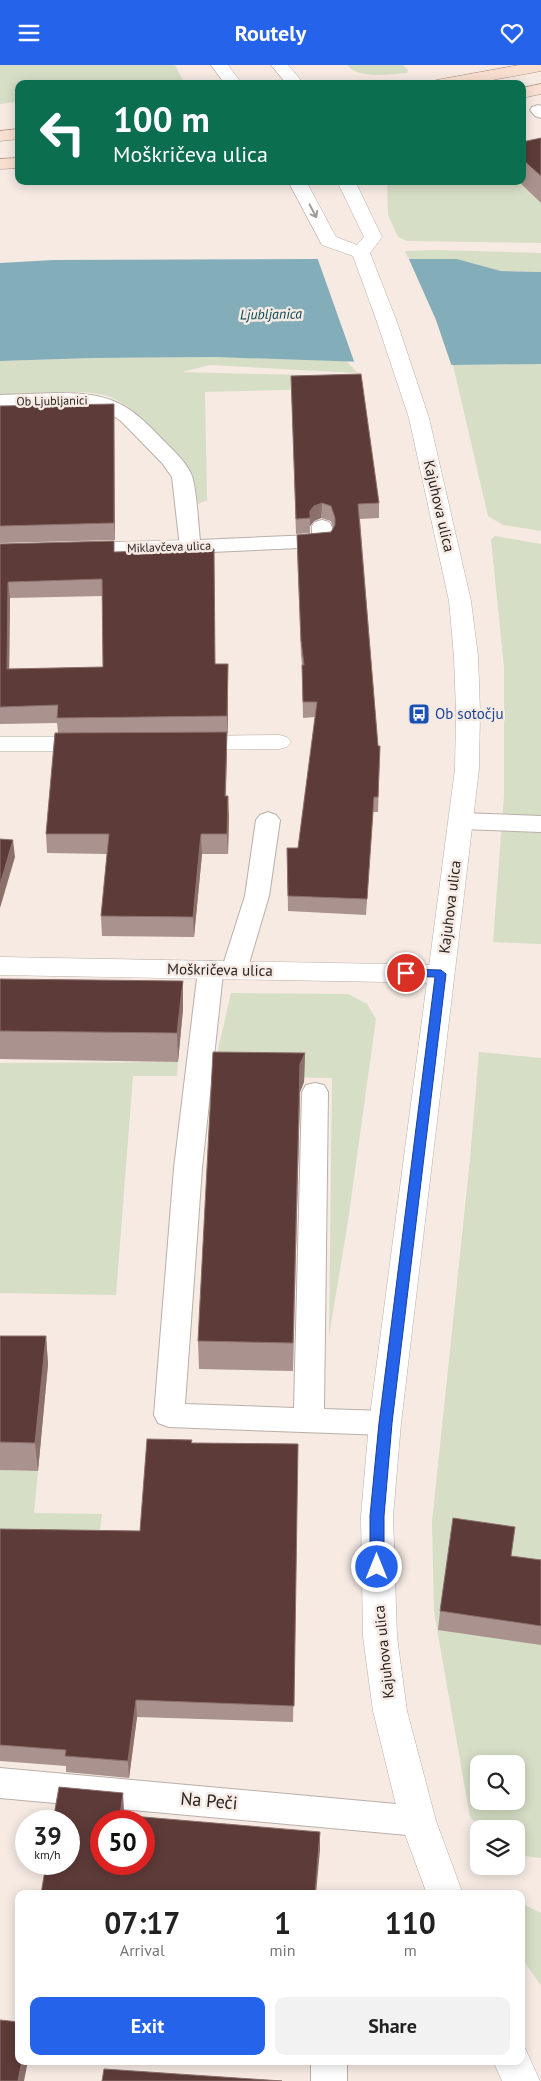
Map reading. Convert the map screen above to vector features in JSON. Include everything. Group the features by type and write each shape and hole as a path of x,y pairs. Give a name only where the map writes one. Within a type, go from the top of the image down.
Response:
{"main road":[{"path":"219,65 231,80"},
{"path":"279,65 292,80"},
{"path":"463,80 541,65"},
{"path":"526,92 541,89"},
{"path":"0,136 15,135"},
{"path":"0,164 15,163"},
{"path":"299,185 329,241 361,253 373,237 348,185"},
{"name":"Kajuhova ulica","path":"361,253 419,417 460,601 466,656 468,712 467,769 385,1423 377,1516 380,1637 390,1711 418,1821 444,1890"},
{"name":"Miklavčeva ulica","path":"0,552 190,547"},
{"path":"170,743 280,743"},
{"path":"0,744 110,744"},
{"name":"Moškričeva ulica","path":"0,966 441,974"},
{"path":"514,2065 521,2081"}],"lane":[{"name":"Ob Ljubljanici","path":"0,401 88,400 105,403 124,413 179,469 182,477 190,547"},
{"name":"Miklavčeva ulica","path":"190,547 322,541 322,526"},
{"path":"268,820 257,895 223,970 188,1168 169,1415 385,1423"},
{"path":"461,821 541,824"},
{"path":"309,1420 315,1092"},
{"name":"Na Peči","path":"0,1783 418,1821"},
{"path":"329,2065 329,2081"}],"green space":[{"path":"0,65 175,65 183,80 15,80 15,102 0,104"},
{"path":"347,65 403,65 408,70 407,73 376,75 360,73"},
{"path":"387,185 522,185 541,203 541,243 407,241 398,237 388,215"},
{"path":"405,251 541,253 541,272 501,271 457,259 409,260"},
{"path":"215,357 346,361 358,373 210,365 182,372 298,375 327,379 360,388 205,392 207,500 198,504 183,463 131,409 119,401 100,394 87,393 56,392 0,395 0,361"},
{"path":"541,364 541,531 503,525 488,516 453,365"},
{"path":"495,536 541,544 541,944 493,942 504,796 504,667 491,540"},
{"path":"231,993 348,994 367,1004 376,1019 348,1221 329,1336 332,1078 212,1076"},
{"path":"479,1052 541,1058 541,1858 525,1856 525,1820 473,1820 470,1817 434,1612 432,1522 470,1159"},
{"path":"178,1062 177,1076 133,1076 116,1295 0,1293 0,1063"},
{"path":"0,1470 38,1471 34,1513 102,1514 98,1547 0,1546"},
{"path":"525,1905 541,1913 541,1986 525,1963"}],"water":[{"name":"Ljubljanica","path":"457,259 501,271 541,272 541,364 453,365 215,357 0,361 0,263 53,260"}],"pier":[{"path":"317,257 408,257 436,320 452,367 355,364"}],"building":[{"path":"541,138 541,176 526,163 526,141"},
{"path":"361,374 379,503 358,504 378,746 380,746 378,797 374,797 367,899 288,896 287,848 298,848 317,702 303,702 302,665 304,665 301,640 297,535 331,532 335,525 331,506 322,503 314,506 310,511 310,518 296,519 291,376"},
{"path":"114,404 114,523 0,526 0,406"},
{"path":"114,541 114,552 214,549 215,664 228,664 227,716 57,718 58,705 0,707 0,544","holes":["102,579 103,667 7,669 8,582"]},
{"path":"227,732 225,796 228,796 227,834 201,834 193,917 101,916 109,834 46,834 55,733"},
{"path":"0,839 13,840 0,885"},
{"path":"0,979 183,981 177,1033 0,1031"},
{"path":"213,1052 305,1053 300,1064 293,1343 198,1341"},
{"path":"0,1336 46,1336 35,1443 0,1442"},
{"path":"147,1439 192,1440 191,1443 298,1444 294,1706 136,1700 128,1761 65,1756 66,1750 0,1745 0,1529 140,1531"},
{"path":"453,1518 515,1527 511,1556 541,1560 541,1626 440,1611"},
{"path":"59,1787 123,1793 121,1810 90,1810 90,1875 155,1875 155,1818 320,1832 315,1890 42,1890 44,1875 80,1875 80,1810 55,1810"},
{"path":"0,2020 15,2022 15,2065 21,2065 18,2081 0,2081"},
{"path":"104,2069 282,2081 102,2081"}],"place":[{"name":"Ob sotočju","path":"419,714"}],"route":[{"path":"377,1567 377,1516 385,1423 441,974 406,973"}]}
